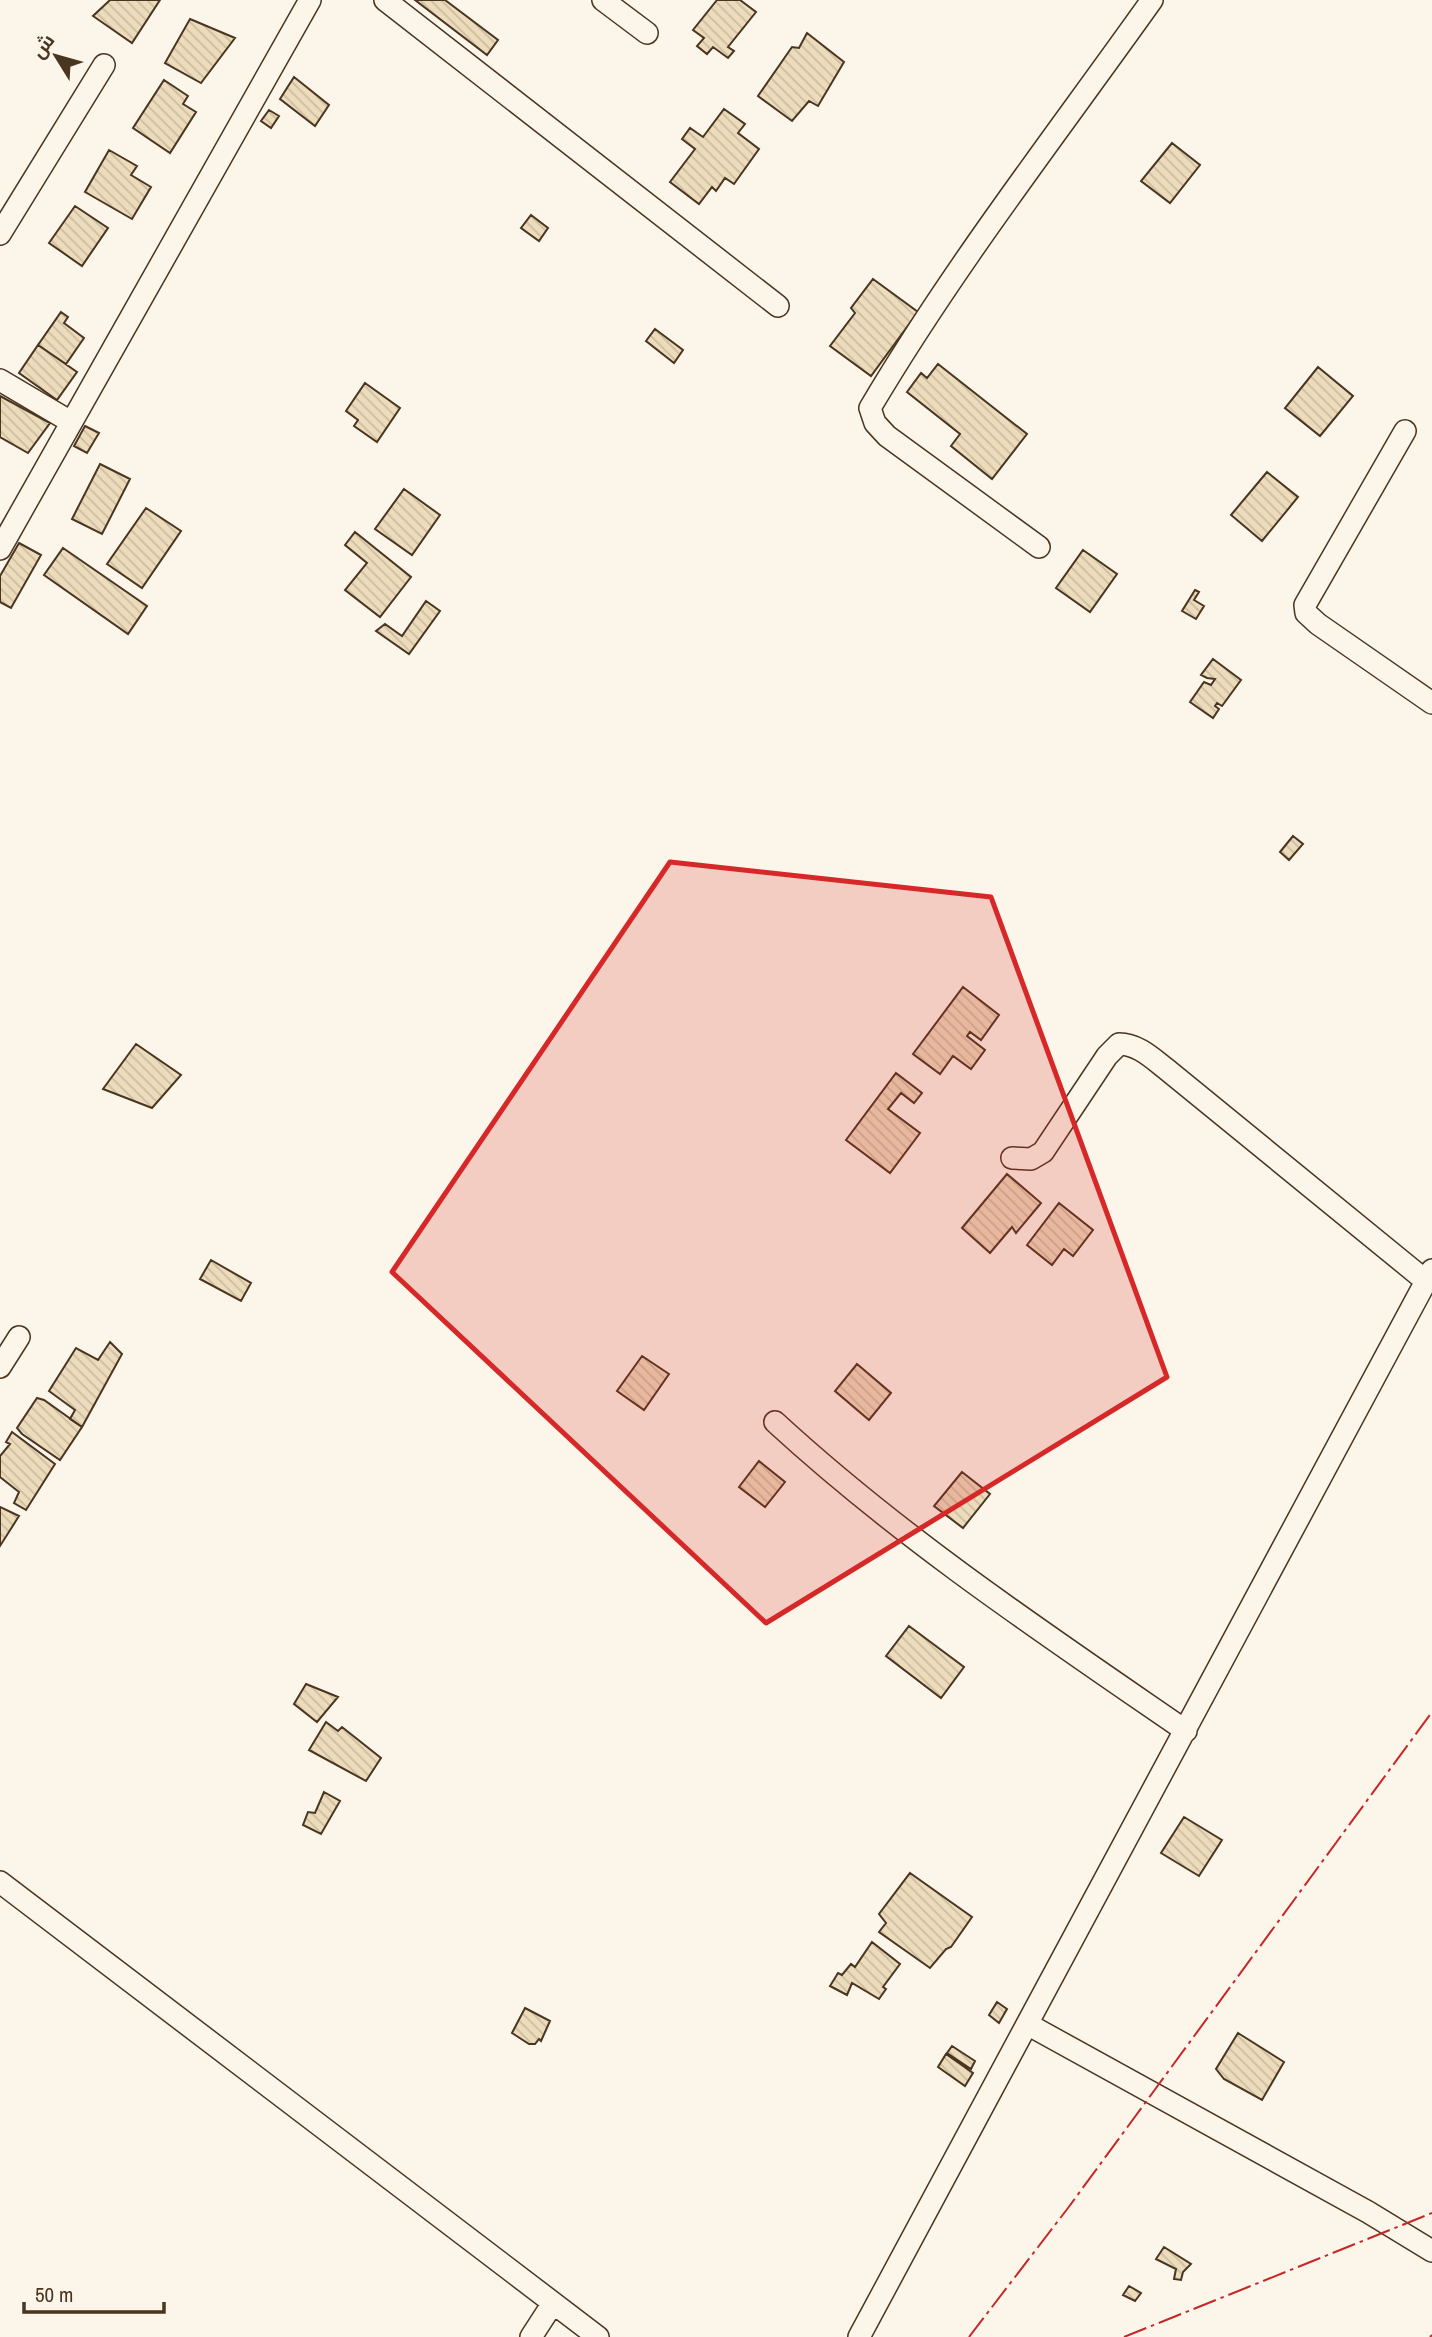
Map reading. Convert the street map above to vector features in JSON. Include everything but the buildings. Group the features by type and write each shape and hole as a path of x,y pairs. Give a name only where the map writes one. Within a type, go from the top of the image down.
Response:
{"street":[{"path":"0,549 310,0"},
{"path":"385,0 778,306"},
{"path":"603,0 648,33"},
{"path":"1039,547 887,436 875,423 870,408 941,294 1152,0"},
{"path":"0,234 104,65"},
{"path":"0,380 71,422"},
{"path":"1405,431 1305,605 1306,613 1318,624 1432,703"},
{"path":"859,2337 1029,2025 1429,1276 1165,1068 1128,1044 1119,1044 1107,1056 1043,1152 1031,1159 1012,1158"},
{"path":"0,1367 19,1337"},
{"path":"775,1422 874,1506 1021,1617 1186,1731"},
{"path":"0,1882 598,2337"},
{"path":"1029,2025 1368,2212 1432,2251"},
{"path":"531,2337 554,2303"}],"highlighted area":[{"path":"670,862 991,897 1167,1377 766,1623 392,1272"}],"power":[{"path":"969,2337 1068,2208 1432,1712"},
{"path":"1124,2337 1432,2213"}]}
